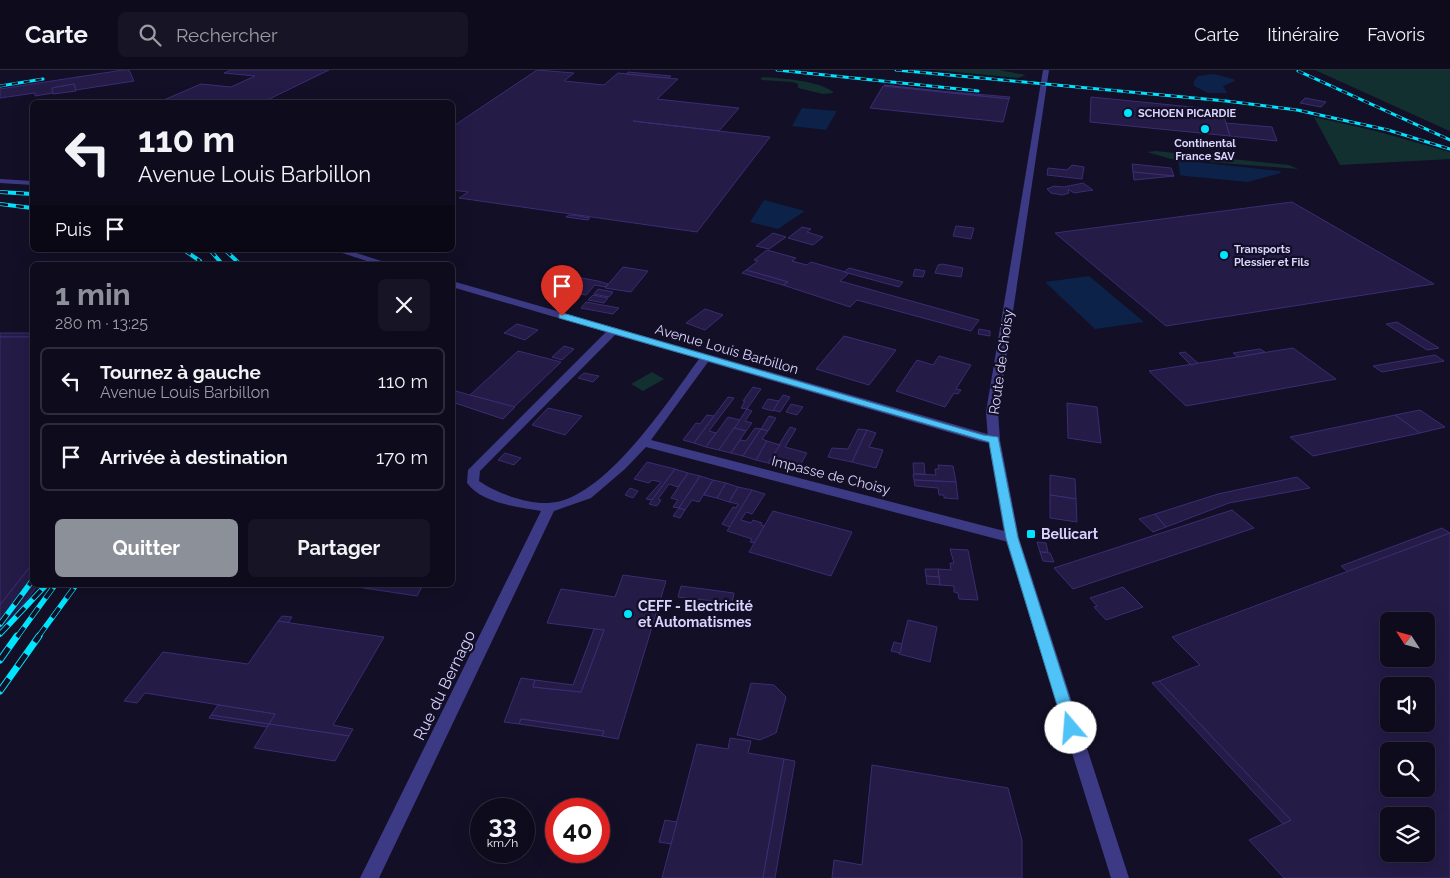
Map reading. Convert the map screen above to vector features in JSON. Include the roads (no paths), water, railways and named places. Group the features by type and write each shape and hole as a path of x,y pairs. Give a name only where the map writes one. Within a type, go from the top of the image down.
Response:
{"street":[{"name":"Route de Choisy","path":"1046,70 992,412 994,440 1012,538 1120,878"},
{"path":"0,181 30,184"},
{"path":"344,252 379,262"},
{"name":"Avenue Louis Barbillon","path":"455,285 994,440"},
{"path":"613,331 474,470 472,482 484,492 517,503 549,508 584,496 612,476 642,442 705,358"},
{"name":"Impasse de Choisy","path":"642,442 1012,538"},
{"name":"Rue du Bernago","path":"369,878 549,508"}],"water":[{"path":"1214,74 1235,81 1223,86 1227,93 1208,93 1194,86 1194,81 1198,76"},
{"path":"802,108 837,111 826,130 792,126"},
{"path":"1178,160 1280,171 1281,173 1248,182 1185,176 1180,175"},
{"path":"764,200 805,211 778,229 750,222"},
{"path":"1089,276 1144,322 1095,329 1045,282"}],"railway":[{"path":"777,70 978,91"},
{"path":"896,70 1226,101 1297,110 1388,130 1450,149"},
{"path":"1298,71 1450,140"},
{"path":"0,86 43,79"},
{"path":"0,192 30,194"},
{"path":"0,204 30,208"},
{"path":"187,252 200,261"},
{"path":"212,252 220,262"},
{"path":"227,252 238,262"},
{"path":"0,624 30,584"},
{"path":"0,634 44,587"},
{"path":"17,637 54,587"},
{"path":"38,637 75,587"},
{"path":"0,660 17,636"},
{"path":"0,691 39,636"}],"place":[{"name":"SCHOEN PICARDIE","path":"1128,113"},
{"name":"Continental France SAV","path":"1205,129"},
{"name":"Transports Plessier et Fils","path":"1224,255"},
{"name":"Bellicart","path":"1031,534"},
{"name":"CEFF - Electricité et Automatismes","path":"628,614"}]}
